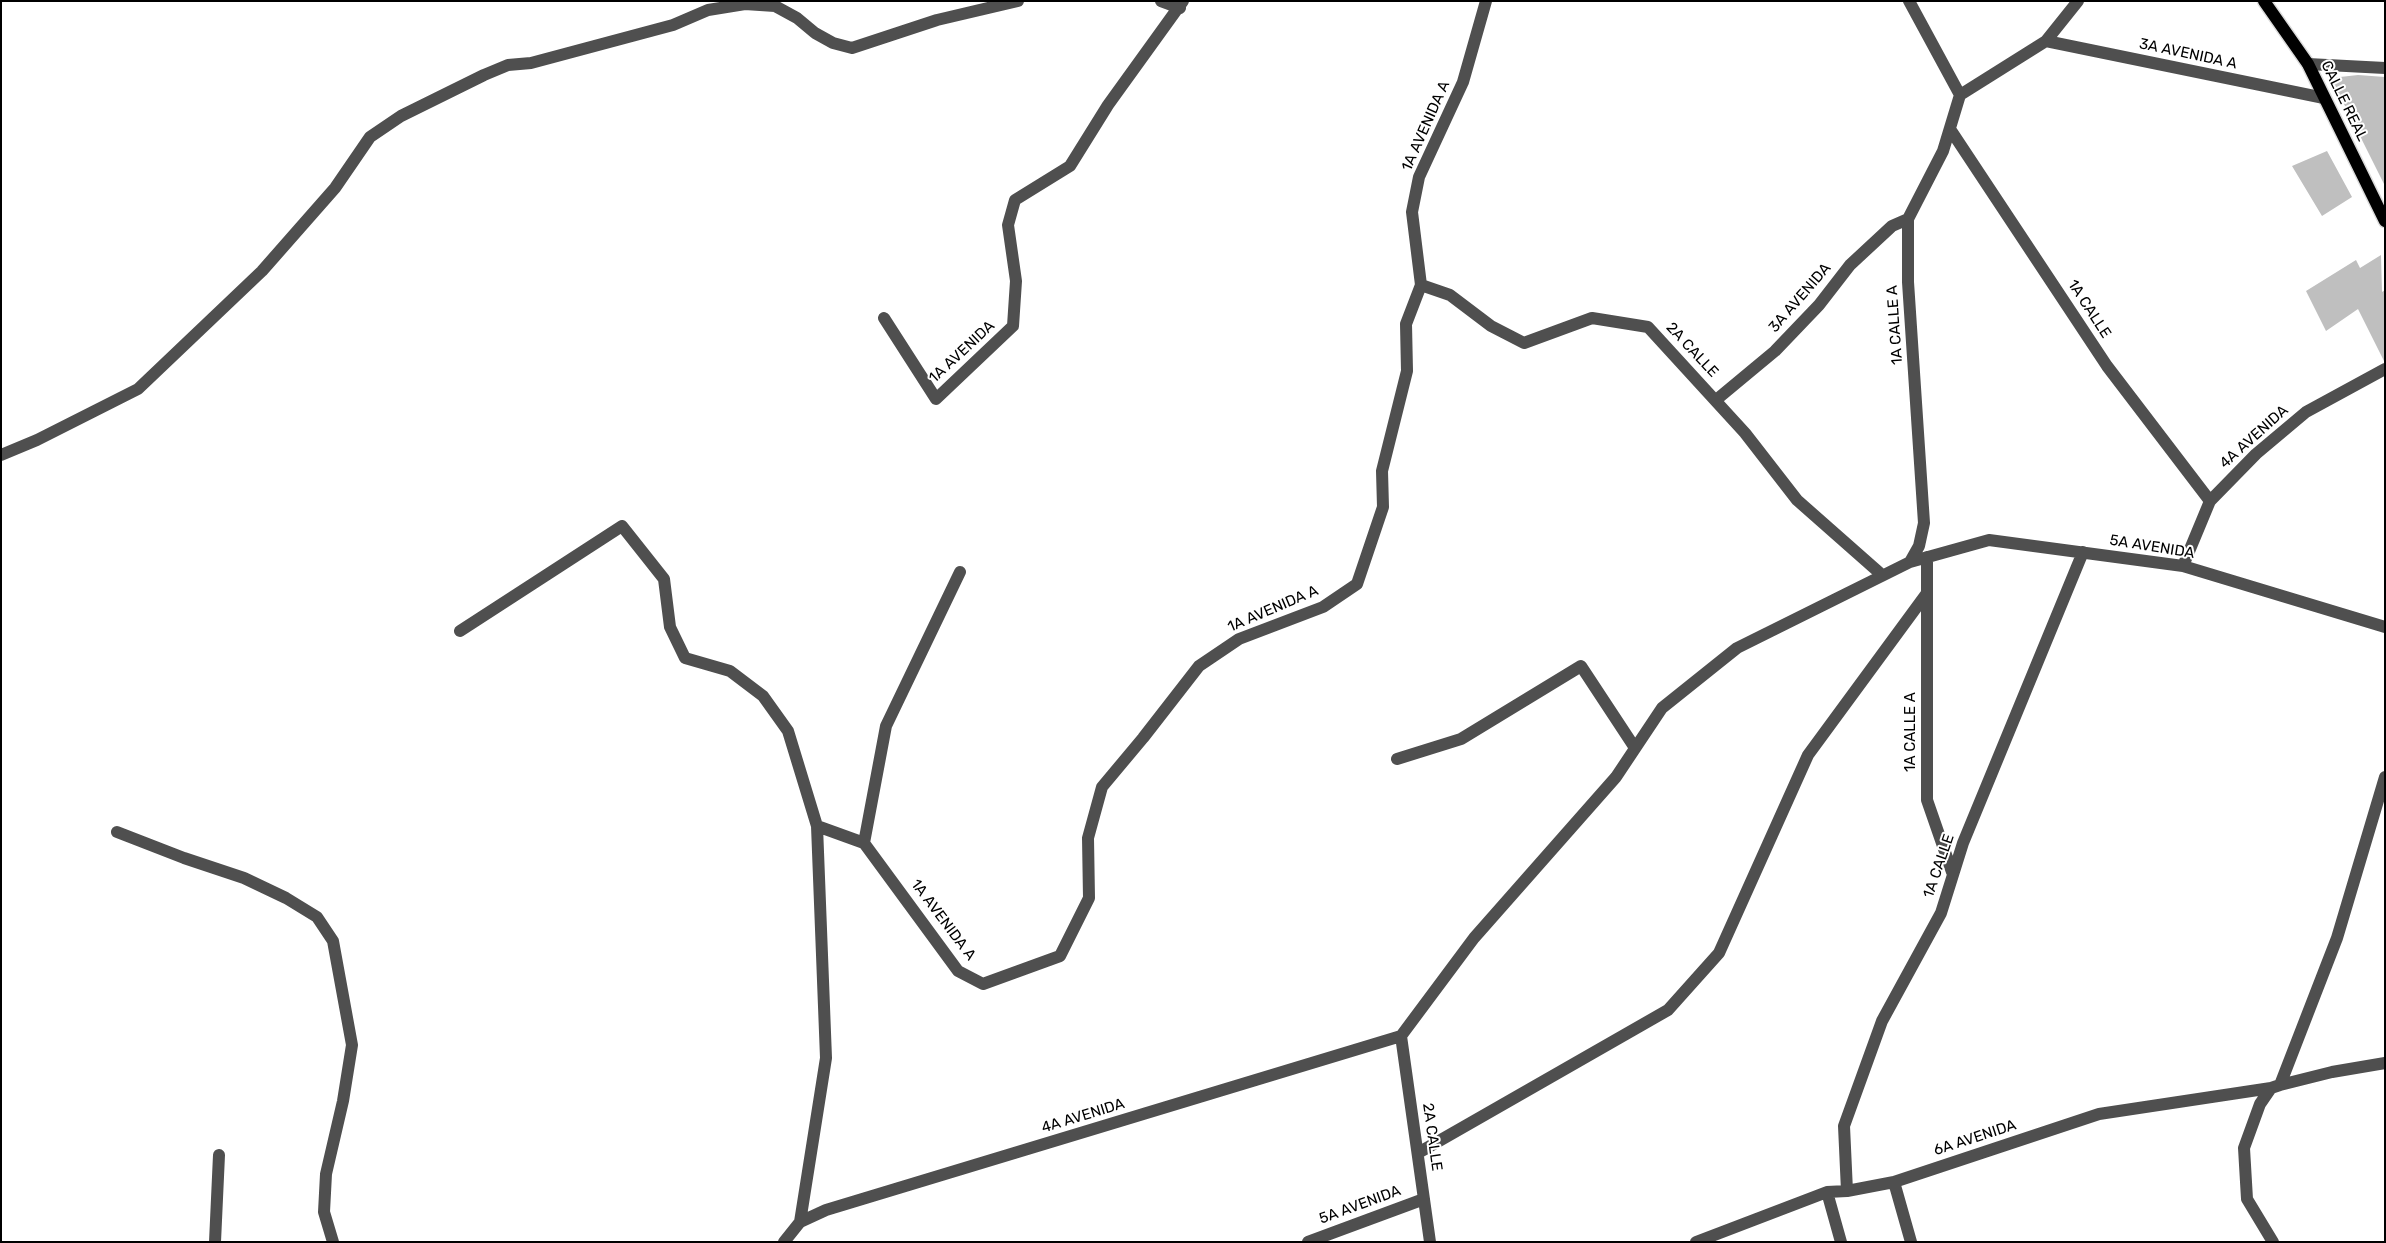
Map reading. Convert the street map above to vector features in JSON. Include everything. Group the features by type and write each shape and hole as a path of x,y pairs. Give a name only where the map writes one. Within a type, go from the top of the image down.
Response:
{"main road":[{"name":"CALLE REAL","path":"2264,1 2308,64 2385,221"}],"street":[{"path":"1,455 37,440 138,389 262,271 335,188 370,137 410,111 484,75 508,66 530,64 673,25 708,10 745,4 775,6 797,18 815,34 833,43 852,48 937,20 1018,1"},
{"path":"1161,1 1182,5"},
{"name":"1A AVENIDA A","path":"864,843 958,971 983,984 1060,956 1088,898 1088,838 1102,787 1199,666 1239,639 1323,607 1357,584 1383,507 1382,471 1407,371 1406,324 1421,285 1412,212 1419,177 1463,82 1486,1"},
{"path":"1909,1 1960,95 2046,41 2078,1"},
{"name":"1A AVENIDA","path":"884,318 936,399 1013,326 1016,281 1008,225 1015,200 1070,166 1108,105 1182,5"},
{"name":"3A AVENIDA A","path":"2046,41 2324,98"},
{"path":"2308,64 2385,68"},
{"name":"1A CALLE A","path":"1910,562 1919,546 1924,523 1908,282 1908,219 1943,151 1960,95"},
{"name":"1A CALLE","path":"1950,129 2107,366 2210,501"},
{"name":"3A AVENIDA","path":"1716,400 1775,351 1819,305 1850,265 1892,226 1908,219"},
{"name":"2A CALLE","path":"1421,285 1450,295 1491,326 1524,343 1592,318 1648,327 1745,432 1797,500 1882,576"},
{"name":"4A AVENIDA","path":"2183,566 2210,501 2256,454 2306,412 2385,369"},
{"path":"460,631 622,526 664,579 670,626 686,658 730,671 764,696 788,731 817,826 826,1058 800,1222"},
{"name":"5A AVENIDA","path":"1401,1036 1474,938 1616,777 1662,708 1737,648 1910,562 1989,540 2083,552 2183,566 2385,627"},
{"name":"1A CALLE","path":"1847,1191 1844,1126 1882,1021 1941,913 1952,872 2083,552"},
{"name":"1A CALLE A","path":"1927,557 1927,800 1952,872"},
{"path":"817,826 864,843 886,726 960,572"},
{"path":"1418,1153 1668,1010 1719,953 1808,755 1927,593"},
{"path":"1397,759 1461,739 1581,666 1635,748"},
{"path":"2273,1242 2248,1199 2244,1148 2260,1104 2275,1086 2337,938 2385,777"},
{"path":"117,832 184,858 244,878 286,898 317,918 333,941 352,1045 343,1102 326,1174 324,1212 333,1242"},
{"name":"2A CALLE","path":"1401,1036 1430,1242"},
{"name":"4A AVENIDA","path":"784,1242 800,1222 826,1210 1401,1036"},
{"name":"6A AVENIDA","path":"1696,1242 1826,1192 1847,1191 1894,1182 2099,1114 2275,1086 2332,1072 2385,1063"},
{"path":"215,1242 219,1155"},
{"path":"1894,1182 1911,1242"},
{"path":"1826,1192 1841,1242"},
{"name":"5A AVENIDA","path":"1308,1242 1424,1199"}],"building":[{"path":"2358,75 2385,77 2385,186 2331,78"},
{"path":"2327,151 2352,197 2322,216 2292,166"},
{"path":"2381,255 2382,292 2385,290 2384,361 2358,309 2326,331 2306,291 2356,260 2360,268"}]}
